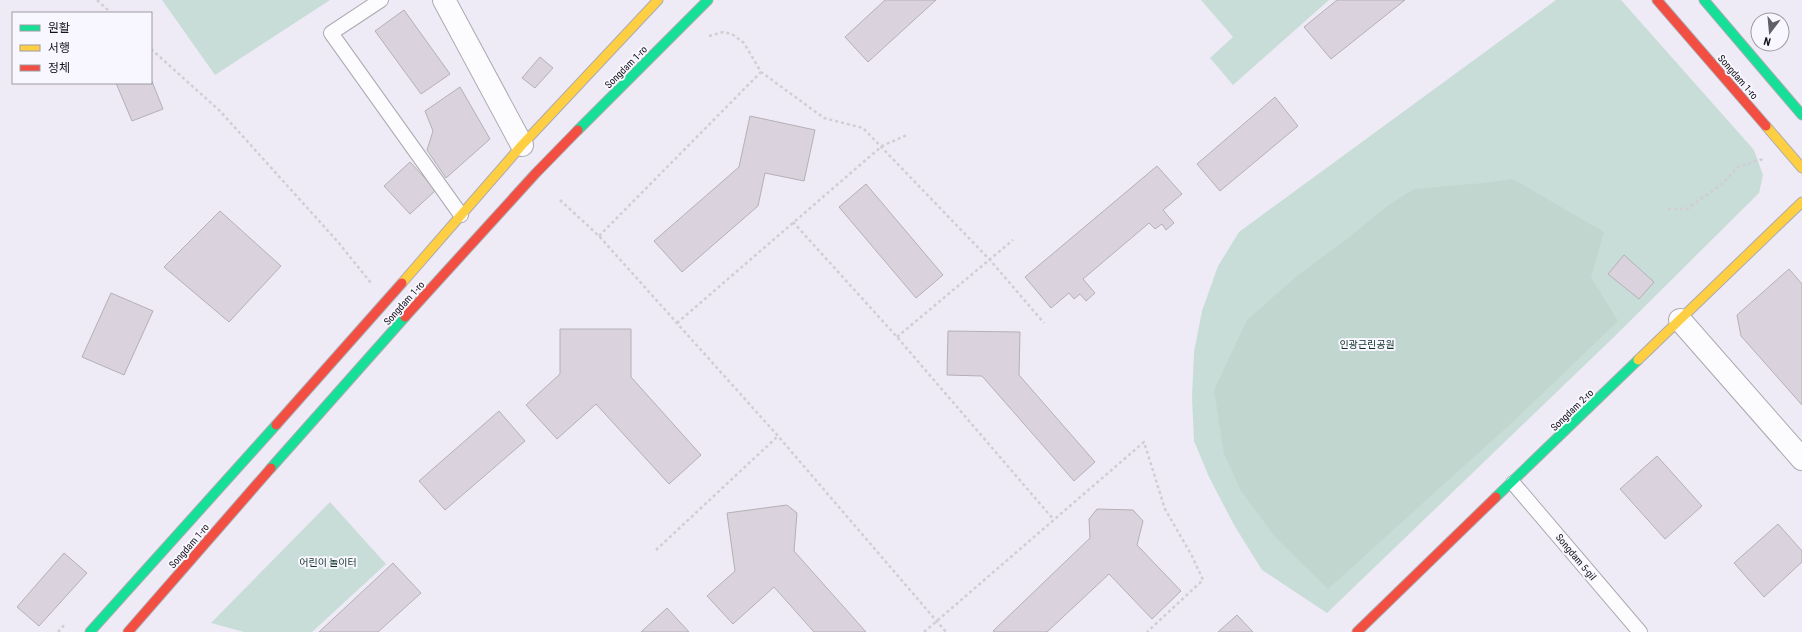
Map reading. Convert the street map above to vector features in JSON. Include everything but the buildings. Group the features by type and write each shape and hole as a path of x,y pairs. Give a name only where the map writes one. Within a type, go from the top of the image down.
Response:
{"main road":[{"name":"Songdam 1-ro","path":"90,632 386,302 522,145 658,0"},
{"name":"Songdam 1-ro","path":"128,632 331,399 536,174 708,0"},
{"name":"Songdam 1-ro","path":"1657,0 1802,168"},
{"path":"1704,0 1802,115"},
{"name":"Songdam 2-ro","path":"1357,632 1802,202"}],"street":[{"path":"444,0 522,145"},
{"path":"1680,320 1802,459"}],"lane":[{"path":"381,0 331,33 461,215"},
{"name":"Songdam 5-gil","path":"1513,482 1640,632"}],"path":[{"path":"97,0 110,12"},
{"path":"706,36 723,32 732,34 744,43 761,72 824,118 863,128 882,146 990,260 1044,323"},
{"path":"152,50 220,111 338,242 386,302"},
{"path":"599,236 761,72"},
{"path":"677,323 882,146 907,135"},
{"path":"1668,209 1687,209 1722,184 1738,167 1769,158"},
{"path":"560,200 599,236 778,436 946,632"},
{"path":"793,222 896,337 1054,520"},
{"path":"896,337 1013,240"},
{"path":"656,550 778,436"},
{"path":"924,632 1144,442 1165,509 1192,556 1203,580 1147,632"}],"green space":[{"path":"162,0 330,0 215,75"},
{"path":"1201,0 1329,0 1233,85 1210,58 1233,37"},
{"name":"인광근린공원","path":"1556,0 1621,0 1754,150 1763,175 1759,193 1616,335 1327,613 1262,570 1234,525 1209,477 1194,441 1192,397 1194,352 1202,311 1218,266 1239,232"},
{"path":"1513,179 1604,232 1591,277 1618,321 1516,419 1328,589 1276,538 1241,491 1224,454 1214,390 1247,320 1298,275 1351,236 1387,206 1414,189"},
{"name":"어린이 놀이터","path":"330,502 386,564 312,632 244,632 211,623"}],"traffic: fast":[{"path":"578,130 708,0"},
{"path":"1704,0 1802,115"},
{"path":"271,468 405,317"},
{"path":"1496,497 1638,360"},
{"path":"90,632 276,425"}],"traffic: slow":[{"path":"402,283 522,145 658,0"},
{"path":"1766,126 1802,168"},
{"path":"1638,360 1802,202"}],"traffic: jam":[{"path":"1657,0 1766,126"},
{"path":"405,317 536,173 578,130"},
{"path":"276,425 402,283"},
{"path":"128,632 271,468"},
{"path":"1357,632 1496,497"}]}
